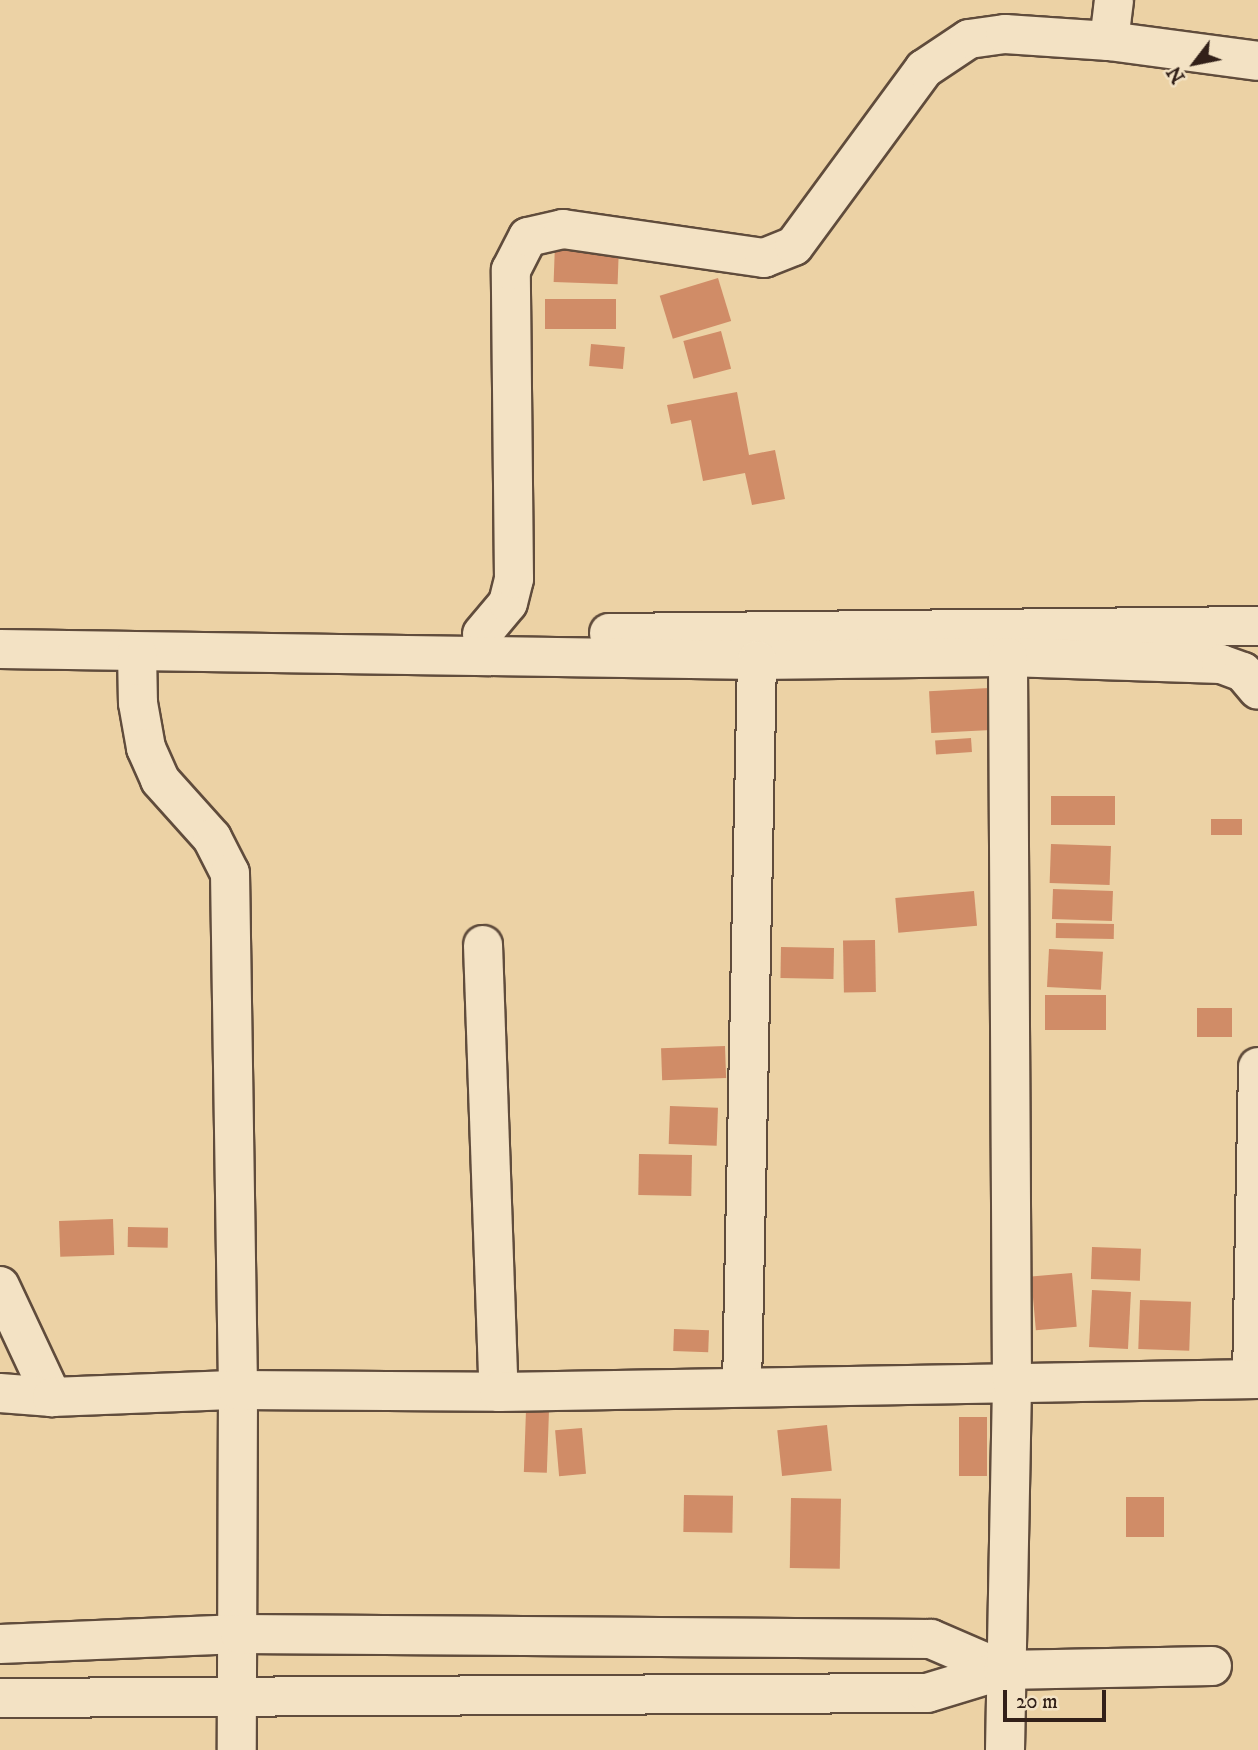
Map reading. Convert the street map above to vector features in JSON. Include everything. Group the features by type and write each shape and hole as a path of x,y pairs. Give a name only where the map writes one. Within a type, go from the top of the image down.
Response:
{"street":[{"path":"1109,41 1114,0"},
{"path":"482,634 508,603 514,579 511,270 528,237 563,229 764,258 794,246 912,84 944,52 969,38 991,34 1109,41 1258,61"},
{"path":"0,626 482,634 1258,626"},
{"path":"0,649 757,660 1007,657 1221,664 1243,672 1258,690"},
{"path":"138,652 138,703 146,748 160,780 212,838 230,873 240,1634 237,1750"},
{"path":"1005,1750 1003,1670 1012,1382 1007,657"},
{"path":"741,1387 757,660"},
{"path":"483,945 499,1392"},
{"path":"0,1393 51,1397 238,1390 499,1392 1255,1379 1258,1067"},
{"path":"0,1286 51,1397"},
{"path":"0,1644 240,1634 930,1639 1003,1670"},
{"path":"0,1698 927,1693 1003,1670 1212,1666"}],"building":[{"path":"555,243 619,245 618,284 554,282"},
{"path":"718,278 731,321 673,339 660,296"},
{"path":"545,299 616,299 616,329 545,329"},
{"path":"721,331 731,369 693,379 683,341"},
{"path":"591,344 625,347 623,369 589,366"},
{"path":"737,392 749,455 775,450 785,499 752,505 745,473 703,481 691,420 671,424 667,405"},
{"path":"989,688 991,730 931,733 929,691"},
{"path":"971,738 972,752 936,754 935,741"},
{"path":"1051,796 1115,796 1115,825 1051,825"},
{"path":"1211,819 1242,819 1242,835 1211,835"},
{"path":"1051,844 1111,846 1110,885 1050,883"},
{"path":"1053,889 1113,891 1112,921 1052,919"},
{"path":"974,891 977,926 898,933 895,898"},
{"path":"1056,923 1114,924 1114,939 1056,938"},
{"path":"875,940 876,992 844,993 843,941"},
{"path":"781,947 834,948 833,979 780,978"},
{"path":"1049,949 1103,952 1101,990 1047,987"},
{"path":"1045,995 1106,995 1106,1030 1045,1030"},
{"path":"1197,1008 1232,1008 1232,1037 1197,1037"},
{"path":"725,1046 726,1078 662,1080 661,1048"},
{"path":"670,1106 718,1108 717,1146 669,1144"},
{"path":"639,1154 692,1155 691,1196 638,1195"},
{"path":"113,1219 114,1255 60,1257 59,1221"},
{"path":"128,1227 168,1228 168,1248 128,1247"},
{"path":"1092,1247 1141,1249 1140,1281 1091,1279"},
{"path":"1072,1273 1077,1327 1036,1330 1031,1277"},
{"path":"1092,1290 1131,1292 1128,1349 1089,1347"},
{"path":"1140,1300 1191,1302 1189,1351 1138,1349"},
{"path":"674,1329 709,1330 708,1352 673,1351"},
{"path":"526,1410 549,1411 547,1473 524,1472"},
{"path":"959,1417 987,1417 987,1476 959,1476"},
{"path":"827,1425 832,1471 782,1476 777,1430"},
{"path":"582,1428 586,1474 559,1476 555,1430"},
{"path":"684,1495 733,1496 732,1533 683,1532"},
{"path":"1126,1497 1164,1497 1164,1537 1126,1537"},
{"path":"791,1498 841,1499 840,1569 790,1568"}]}
